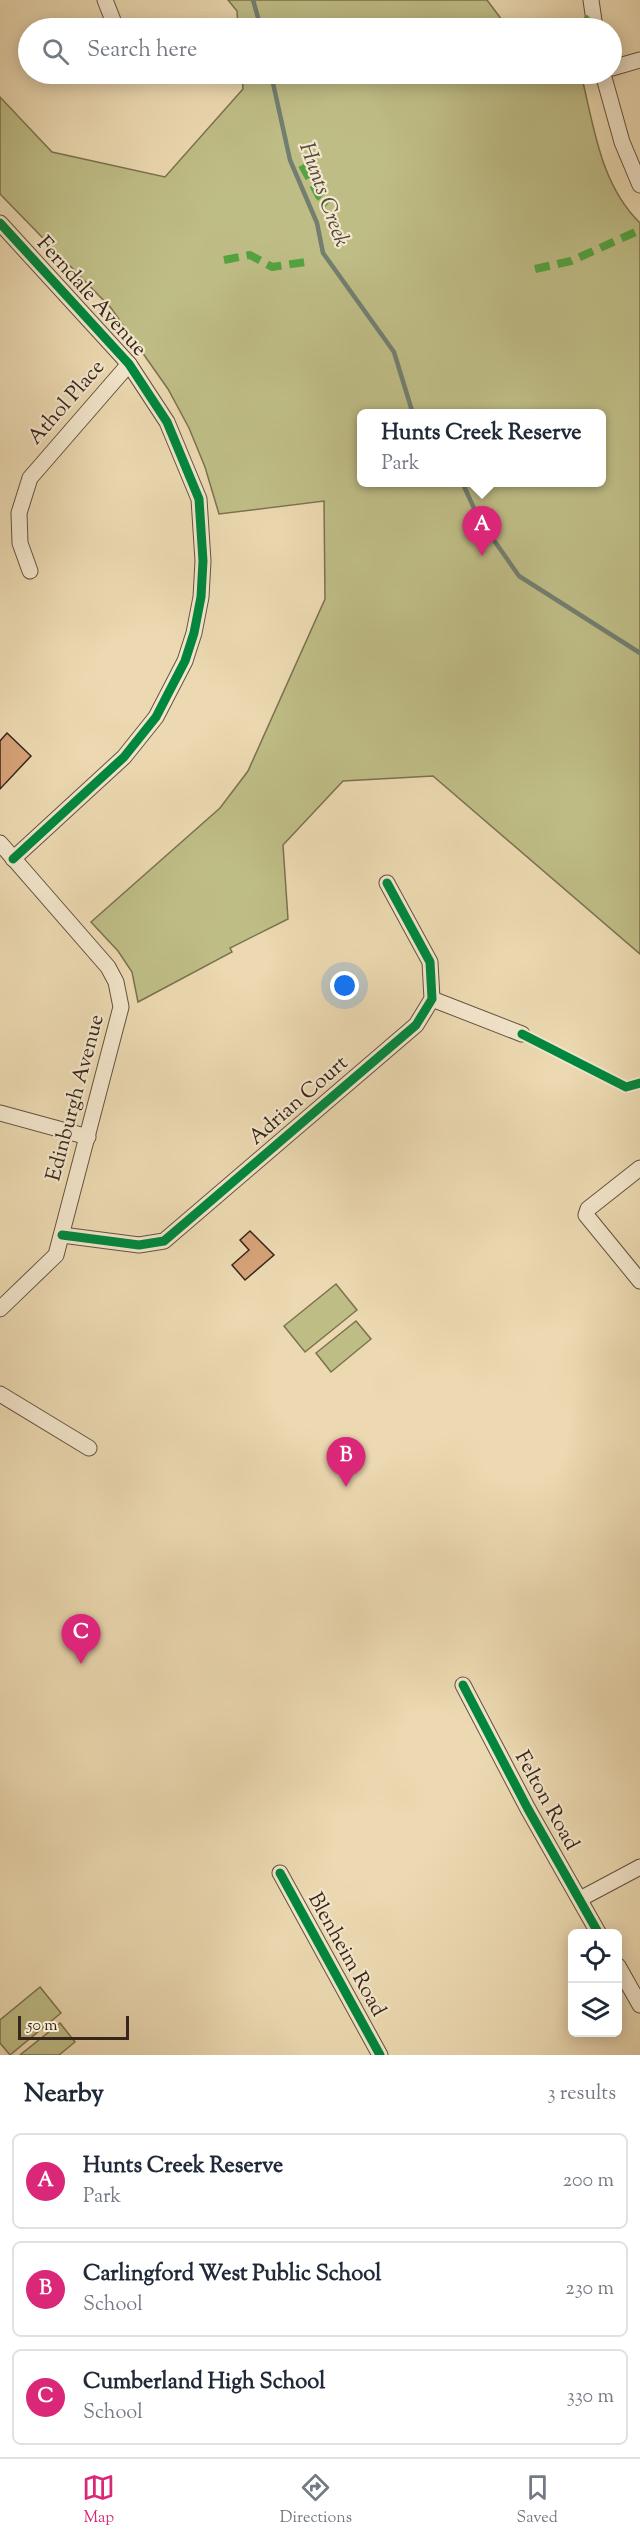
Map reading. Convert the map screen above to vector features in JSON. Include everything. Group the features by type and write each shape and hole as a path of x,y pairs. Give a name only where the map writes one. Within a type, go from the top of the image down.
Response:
{"street":[{"path":"105,0 112,18"},
{"path":"591,0 594,18"},
{"path":"622,65 640,60"},
{"path":"606,84 622,142 640,185"},
{"name":"Ferndale Avenue","path":"0,223 129,364 166,422 199,499 203,561 201,597 194,633 185,661 156,717 124,757 13,859"},
{"name":"Athol Place","path":"30,571 20,543 19,513 30,478 129,364"},
{"name":"Edinburgh Avenue","path":"0,843 108,967 120,994 120,1019 56,1255 0,1309"},
{"path":"387,883 430,962 432,999 522,1034"},
{"name":"Adrian Court","path":"62,1235 139,1245 164,1241 416,1025 432,999"},
{"path":"0,1113 88,1137"},
{"path":"640,1168 588,1209 586,1215 640,1281"},
{"path":"0,1395 88,1448"},
{"name":"Felton Road","path":"463,1685 528,1809 596,1929"},
{"path":"580,1899 640,1867"},
{"name":"Blenheim Road","path":"280,1873 380,2055"},
{"path":"622,1973 640,2005"}],"shaded area":[{"path":"228,0 487,0 500,18 237,18 237,11"},
{"path":"243,84 583,84 600,153 607,172 627,208 640,223 640,954 433,776 343,781 283,845 288,919 230,948 232,952 138,1002 132,972 118,951 91,922 220,808 248,771 325,599 324,501 219,514 205,467 189,428 168,389 111,308 0,194 0,97 52,152 165,177 243,89"},
{"path":"336,1284 357,1310 305,1352 284,1326"},
{"path":"356,1321 371,1339 331,1372 316,1353"},
{"path":"40,1987 61,2013 10,2055 0,2043 0,2020"},
{"path":"60,2023 75,2042 59,2055 20,2055"}],"building":[{"path":"7,733 31,756 0,789 0,741"},
{"path":"250,1231 274,1255 245,1280 232,1265 249,1250 240,1240"}],"waterway":[{"name":"Hunts Creek","path":"253,0 258,18"},
{"name":"Hunts Creek","path":"273,84 290,160 317,223 323,253 394,352 411,409"},
{"name":"Hunts Creek","path":"464,487 479,519 519,576 640,653"}],"marked path":[{"path":"589,18 593,14"},
{"path":"302,165 319,196 328,204"},
{"path":"535,269 571,261 640,230"},
{"path":"224,260 250,255 272,267 312,261"}],"cycle path":[{"path":"0,223 129,364 167,422 199,499 203,561 201,597 194,633 185,661 156,717 124,757 13,859"},
{"path":"62,1235 139,1245 164,1241 416,1025 432,999 430,962 387,883"},
{"path":"522,1034 626,1087 640,1083"},
{"path":"463,1685 528,1809 596,1929"},
{"path":"280,1873 380,2055"}],"place":[{"name":"Hunts Creek Reserve","path":"482,556"},
{"name":"Carlingford West Public School","path":"346,1487"},
{"name":"Cumberland High School","path":"81,1664"}]}
